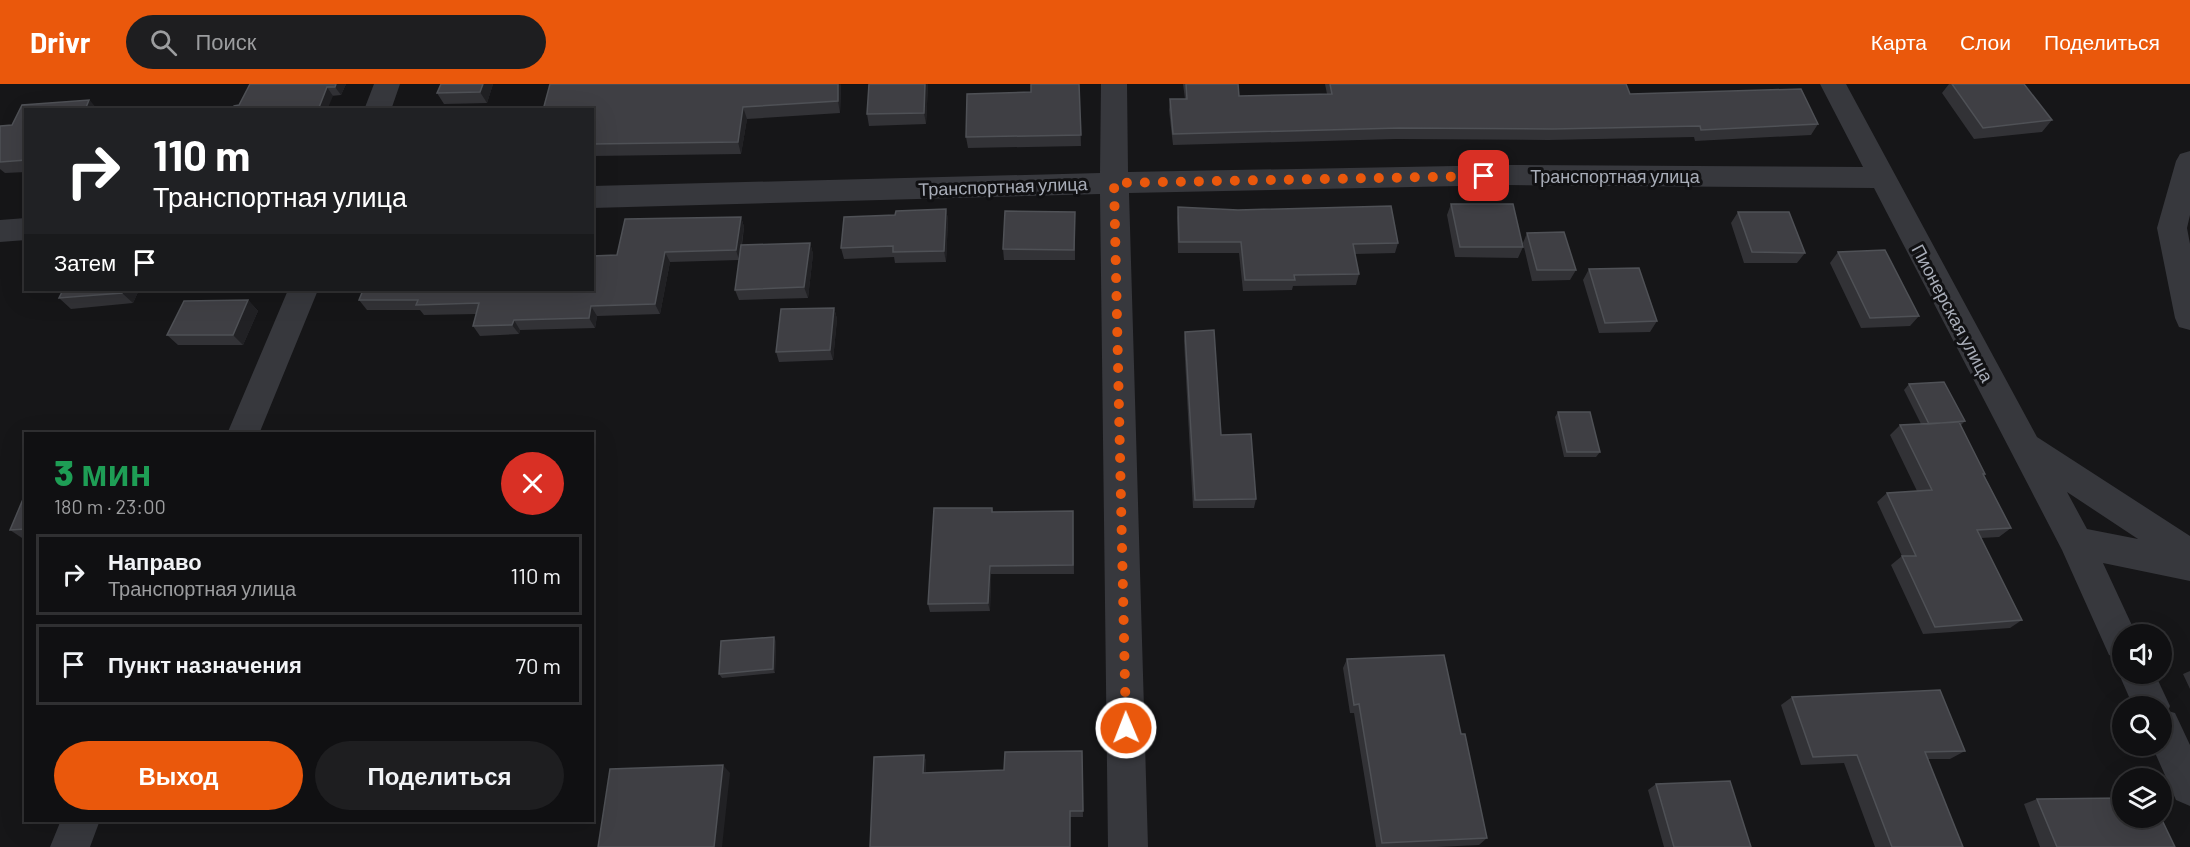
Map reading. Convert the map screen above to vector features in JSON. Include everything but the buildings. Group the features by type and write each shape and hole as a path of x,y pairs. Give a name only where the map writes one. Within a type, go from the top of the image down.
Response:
{"street":[{"path":"378,108 387,84"},
{"path":"1114,84 1114,183 1128,847"},
{"name":"Пионерская улица","path":"1833,84 2076,542 2113,624"},
{"path":"2190,160 2172,228 2190,318"},
{"name":"Транспортная улица","path":"594,197 1508,175 1881,178"},
{"path":"0,231 24,229"},
{"path":"244,432 303,291"},
{"path":"2024,445 2190,555"},
{"path":"2076,542 2190,565"},
{"path":"2172,748 2190,787"},
{"path":"70,847 80,822"}],"route":[{"path":"1126,728 1114,183 1484,176"}]}
